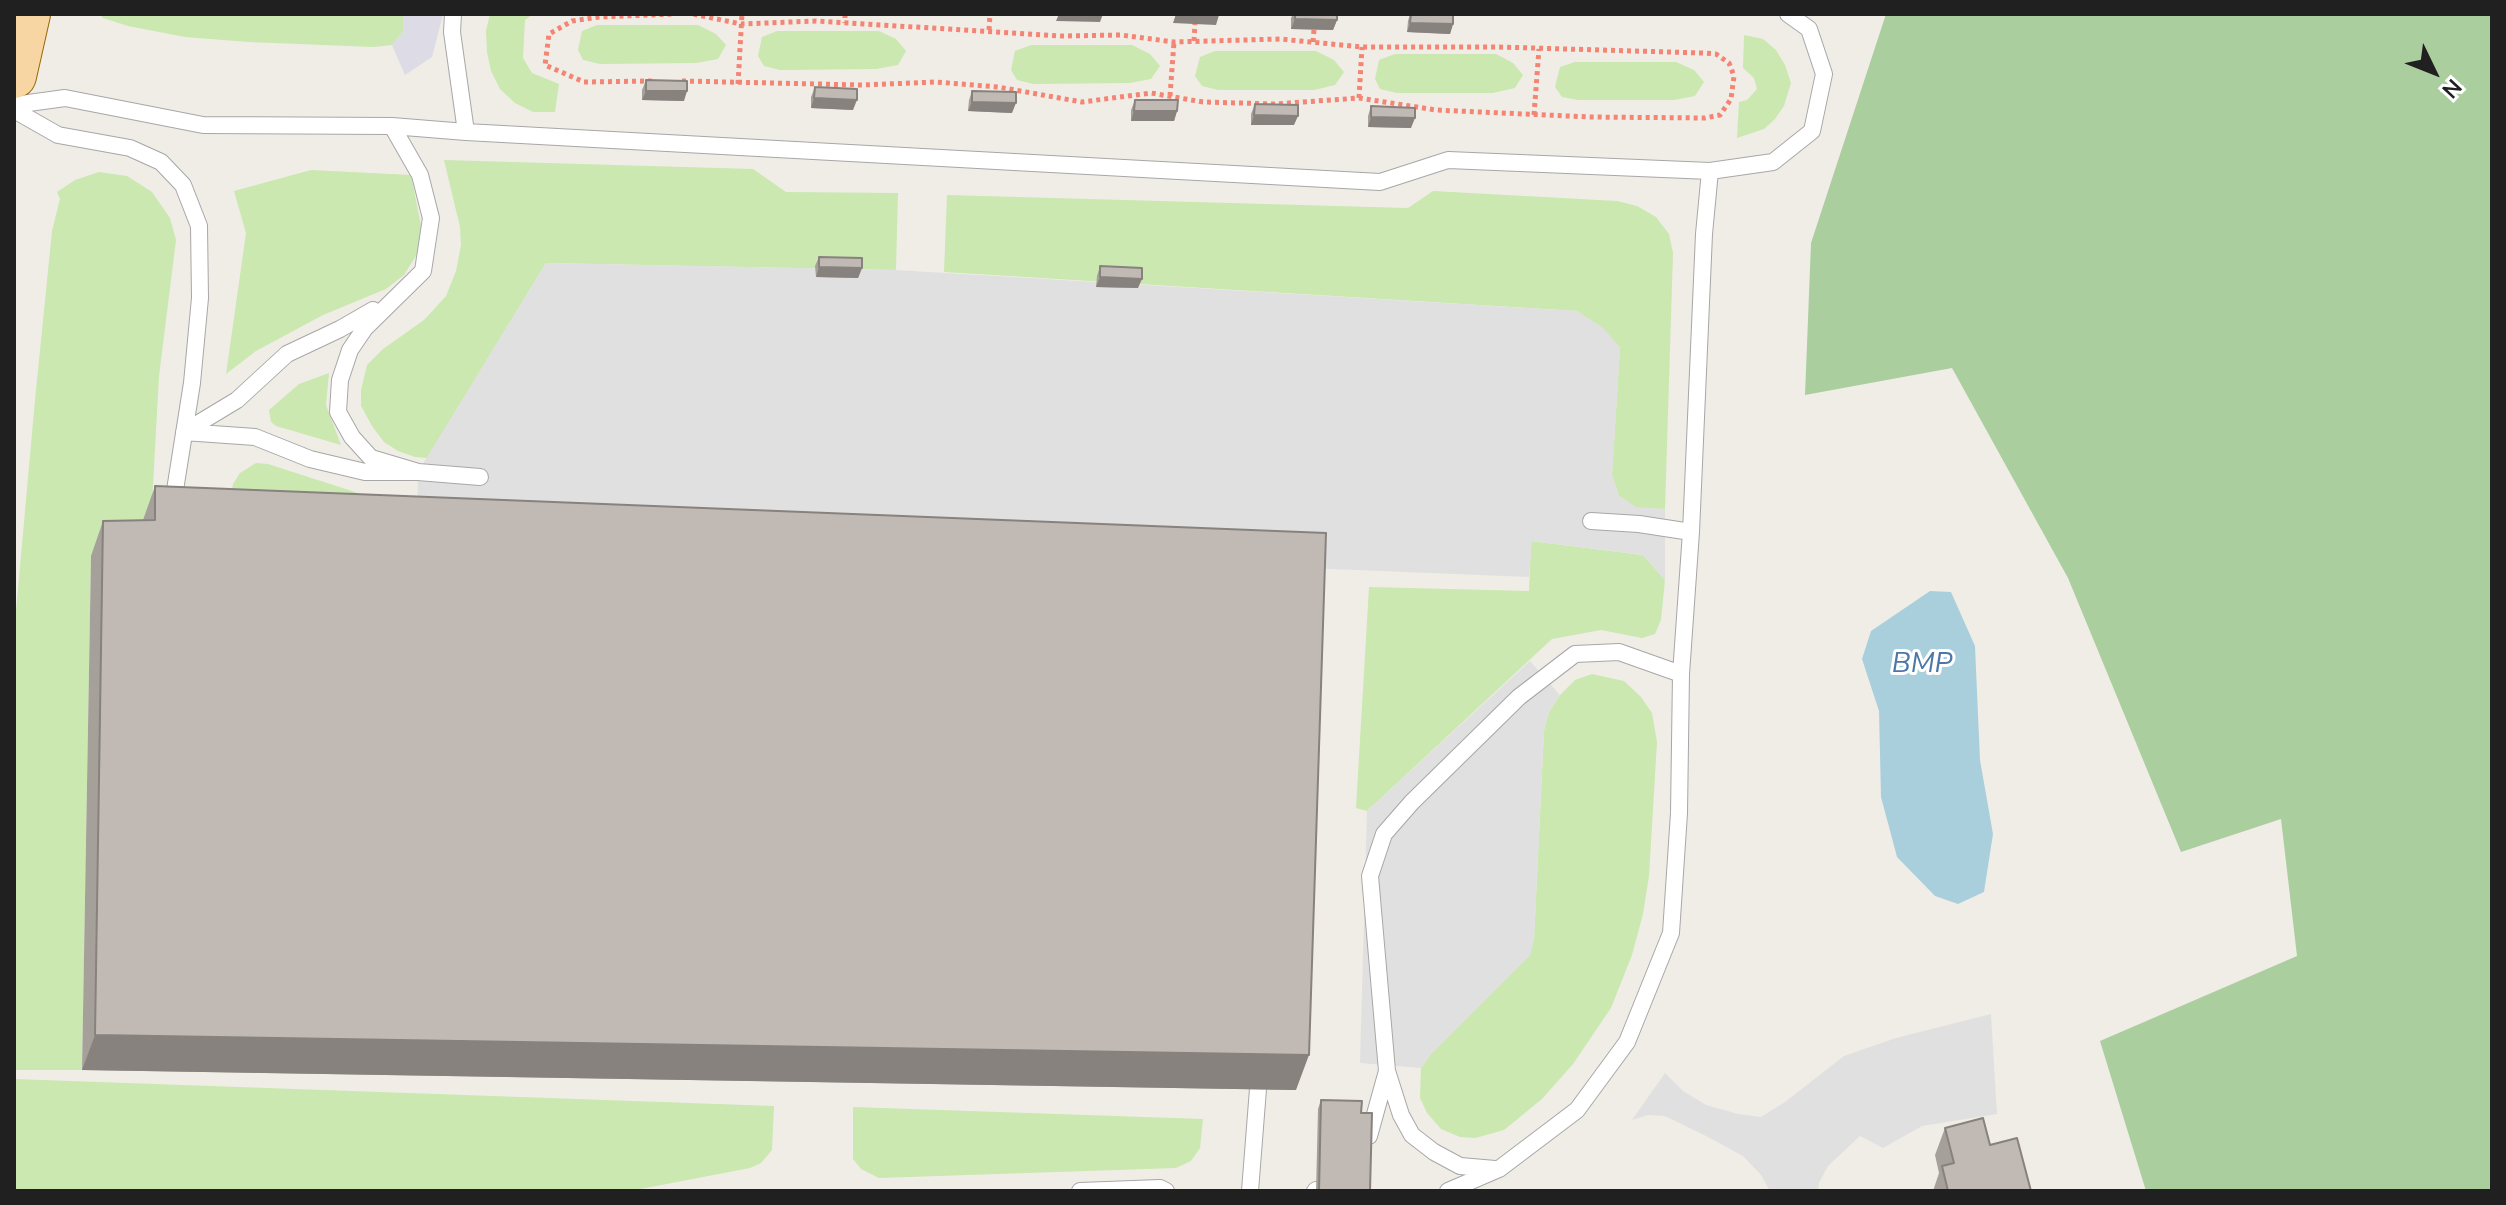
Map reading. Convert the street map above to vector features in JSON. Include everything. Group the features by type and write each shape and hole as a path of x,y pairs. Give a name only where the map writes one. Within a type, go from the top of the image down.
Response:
{"main road":[{"path":"14,76 28,14"}],"lane":[{"path":"453,14 452,32 466,132"},
{"path":"14,107 65,98 203,125 392,126 1380,182 1448,160 1710,171 1773,162 1812,131 1824,74 1809,29 1788,14"},
{"path":"14,107 58,135 130,148 161,162 183,185 199,226 200,298 192,383 170,523"},
{"path":"392,126 420,175 431,218 423,271 391,299 350,350 340,380 338,412 352,437 371,458 418,472"},
{"path":"1448,1191 1499,1169 1577,1110 1627,1042 1671,933 1679,813 1681,674 1710,171"},
{"path":"184,432 237,400 287,354 340,329 391,299"},
{"path":"184,432 255,437 310,459 365,472 480,477"},
{"path":"1591,521 1691,532"},
{"path":"1499,1169 1460,1166 1412,1135 1387,1071 1370,876 1384,834 1412,802 1519,697 1575,654 1619,652 1681,674"},
{"path":"1369,1136 1387,1071"},
{"path":"1250,1191 1258,1089"},
{"path":"1080,1191 1160,1188 1166,1191"}],"path":[{"path":"663,81 584,82 545,65 549,34 572,21 614,15 674,14"},
{"path":"678,81 835,85 936,82 994,86 1082,102 1151,93 1203,102 1275,104 1359,98 1436,110 1705,118 1720,115 1731,99 1734,76 1729,63 1716,54 1362,47 1280,39 1174,42 1121,35 1062,36 845,23 741,24 693,14"},
{"path":"738,84 742,14"},
{"path":"845,14 845,23"},
{"path":"989,30 990,14"},
{"path":"1194,41 1195,24"},
{"path":"1313,42 1314,30"},
{"path":"1426,46 1429,33"},
{"path":"1170,97 1174,42"},
{"path":"1359,98 1362,47"},
{"path":"1534,115 1539,49"},
{"path":"833,98 835,85"},
{"path":"993,101 994,86"},
{"path":"1150,102 1151,93"},
{"path":"1274,114 1275,104"},
{"path":"1392,117 1395,104"}],"green space":[{"path":"100,14 403,14 403,32 392,45 373,47 248,42 185,37 128,26 103,18"},
{"path":"490,14 533,14 525,20 523,58 532,73 559,84 555,112 533,112 515,103 500,89 491,71 487,52 486,31"},
{"path":"1886,14 2492,14 2492,1191 2146,1191 2100,1041 2297,956 2281,819 2181,852 2068,578 1952,368 1805,395 1811,243"},
{"path":"597,25 698,25 716,34 726,45 718,59 696,63 600,64 583,60 578,50 582,31"},
{"path":"777,31 879,31 896,39 906,51 898,65 876,69 780,70 764,66 758,56 762,37"},
{"path":"1744,35 1763,39 1776,50 1791,83 1784,106 1775,119 1764,129 1737,138 1739,102 1747,100 1757,89 1754,78 1743,68"},
{"path":"1031,45 1132,45 1150,54 1160,66 1151,79 1130,83 1033,84 1017,80 1011,70 1015,51"},
{"path":"1215,51 1316,51 1334,60 1344,72 1335,85 1314,90 1218,90 1202,86 1195,76 1200,57"},
{"path":"1395,54 1496,54 1513,63 1523,75 1515,88 1493,93 1397,93 1380,89 1375,79 1379,60"},
{"path":"1575,62 1676,62 1694,70 1704,82 1695,96 1674,100 1578,100 1562,97 1555,87 1560,67"},
{"path":"444,160 753,169 786,192 898,193 896,270 546,263 427,458 415,457 384,442 361,406 361,390 367,365 383,349 424,320 446,296 456,271 461,245 460,227"},
{"path":"311,170 411,175 423,236 416,256 404,275 386,289 323,315 256,351 226,374 246,233 234,191"},
{"path":"99,172 127,176 152,192 170,218 176,240 159,376 151,522 91,557 82,1070 14,1070 14,633 35,400 52,231 60,199 57,192 75,180"},
{"path":"1433,191 1617,201 1637,206 1656,217 1669,234 1673,253 1665,509 1637,508 1619,496 1612,475 1620,347 1577,311 944,272 947,195 1408,208"},
{"path":"329,373 326,405 341,445 271,422 269,410 299,384"},
{"path":"256,463 268,464 386,502 230,498 233,484 240,473"},
{"path":"1531,541 1643,555 1665,580 1661,620 1655,634 1642,638 1601,630 1552,639 1367,811 1356,808 1369,587 1529,591"},
{"path":"1592,674 1624,681 1641,697 1652,713 1657,742 1649,876 1632,955 1611,1008 1573,1064 1542,1099 1504,1130 1475,1138 1460,1137 1441,1129 1427,1113 1420,1098 1421,1068 1430,1055 1530,955 1534,939 1544,730 1549,712 1560,695 1575,680"},
{"path":"14,1079 774,1106 772,1150 761,1163 750,1168 630,1191 14,1191"},
{"path":"853,1107 1203,1119 1200,1148 1191,1161 1176,1168 879,1178 861,1169 853,1159"}],"shaded area":[{"path":"403,14 443,14 432,57 405,75 392,45 403,32"},
{"path":"546,263 896,270 1577,311 1602,327 1620,347 1612,475 1619,496 1636,507 1665,509 1665,580 1643,555 1532,541 1529,577 417,532 418,472"},
{"path":"1530,661 1560,695 1549,712 1544,730 1534,939 1530,955 1430,1055 1421,1068 1360,1063 1367,811"},
{"path":"1991,1014 1997,1114 1922,1126 1883,1148 1860,1136 1828,1166 1818,1191 1770,1191 1761,1175 1743,1156 1708,1137 1665,1116 1648,1115 1632,1120 1665,1073 1683,1091 1706,1105 1761,1117 1844,1056 1896,1038"}],"water":[{"name":"BMP","path":"1930,591 1951,592 1975,646 1980,760 1993,834 1984,892 1958,904 1935,896 1897,857 1881,797 1879,711 1862,659 1871,631"}],"building":[{"path":"1295,14 1337,14 1337,20 1295,19"},
{"path":"1411,14 1453,14 1453,24 1410,23"},
{"path":"646,80 687,81 687,91 646,91"},
{"path":"815,87 857,89 857,100 814,98"},
{"path":"972,91 1016,92 1016,103 972,102"},
{"path":"1135,100 1178,100 1177,111 1134,111"},
{"path":"1255,104 1298,105 1298,116 1254,115"},
{"path":"1371,106 1415,108 1415,118 1371,117"},
{"path":"819,257 862,258 862,268 819,267"},
{"path":"1100,266 1142,268 1142,279 1100,277"},
{"path":"155,486 1326,533 1309,1055 95,1035 103,521 155,520"},
{"path":"1321,1100 1362,1101 1361,1113 1372,1113 1370,1191 1319,1191"},
{"path":"1983,1118 1990,1145 2017,1138 2031,1191 1948,1191 1942,1166 1954,1163 1945,1128"}]}
